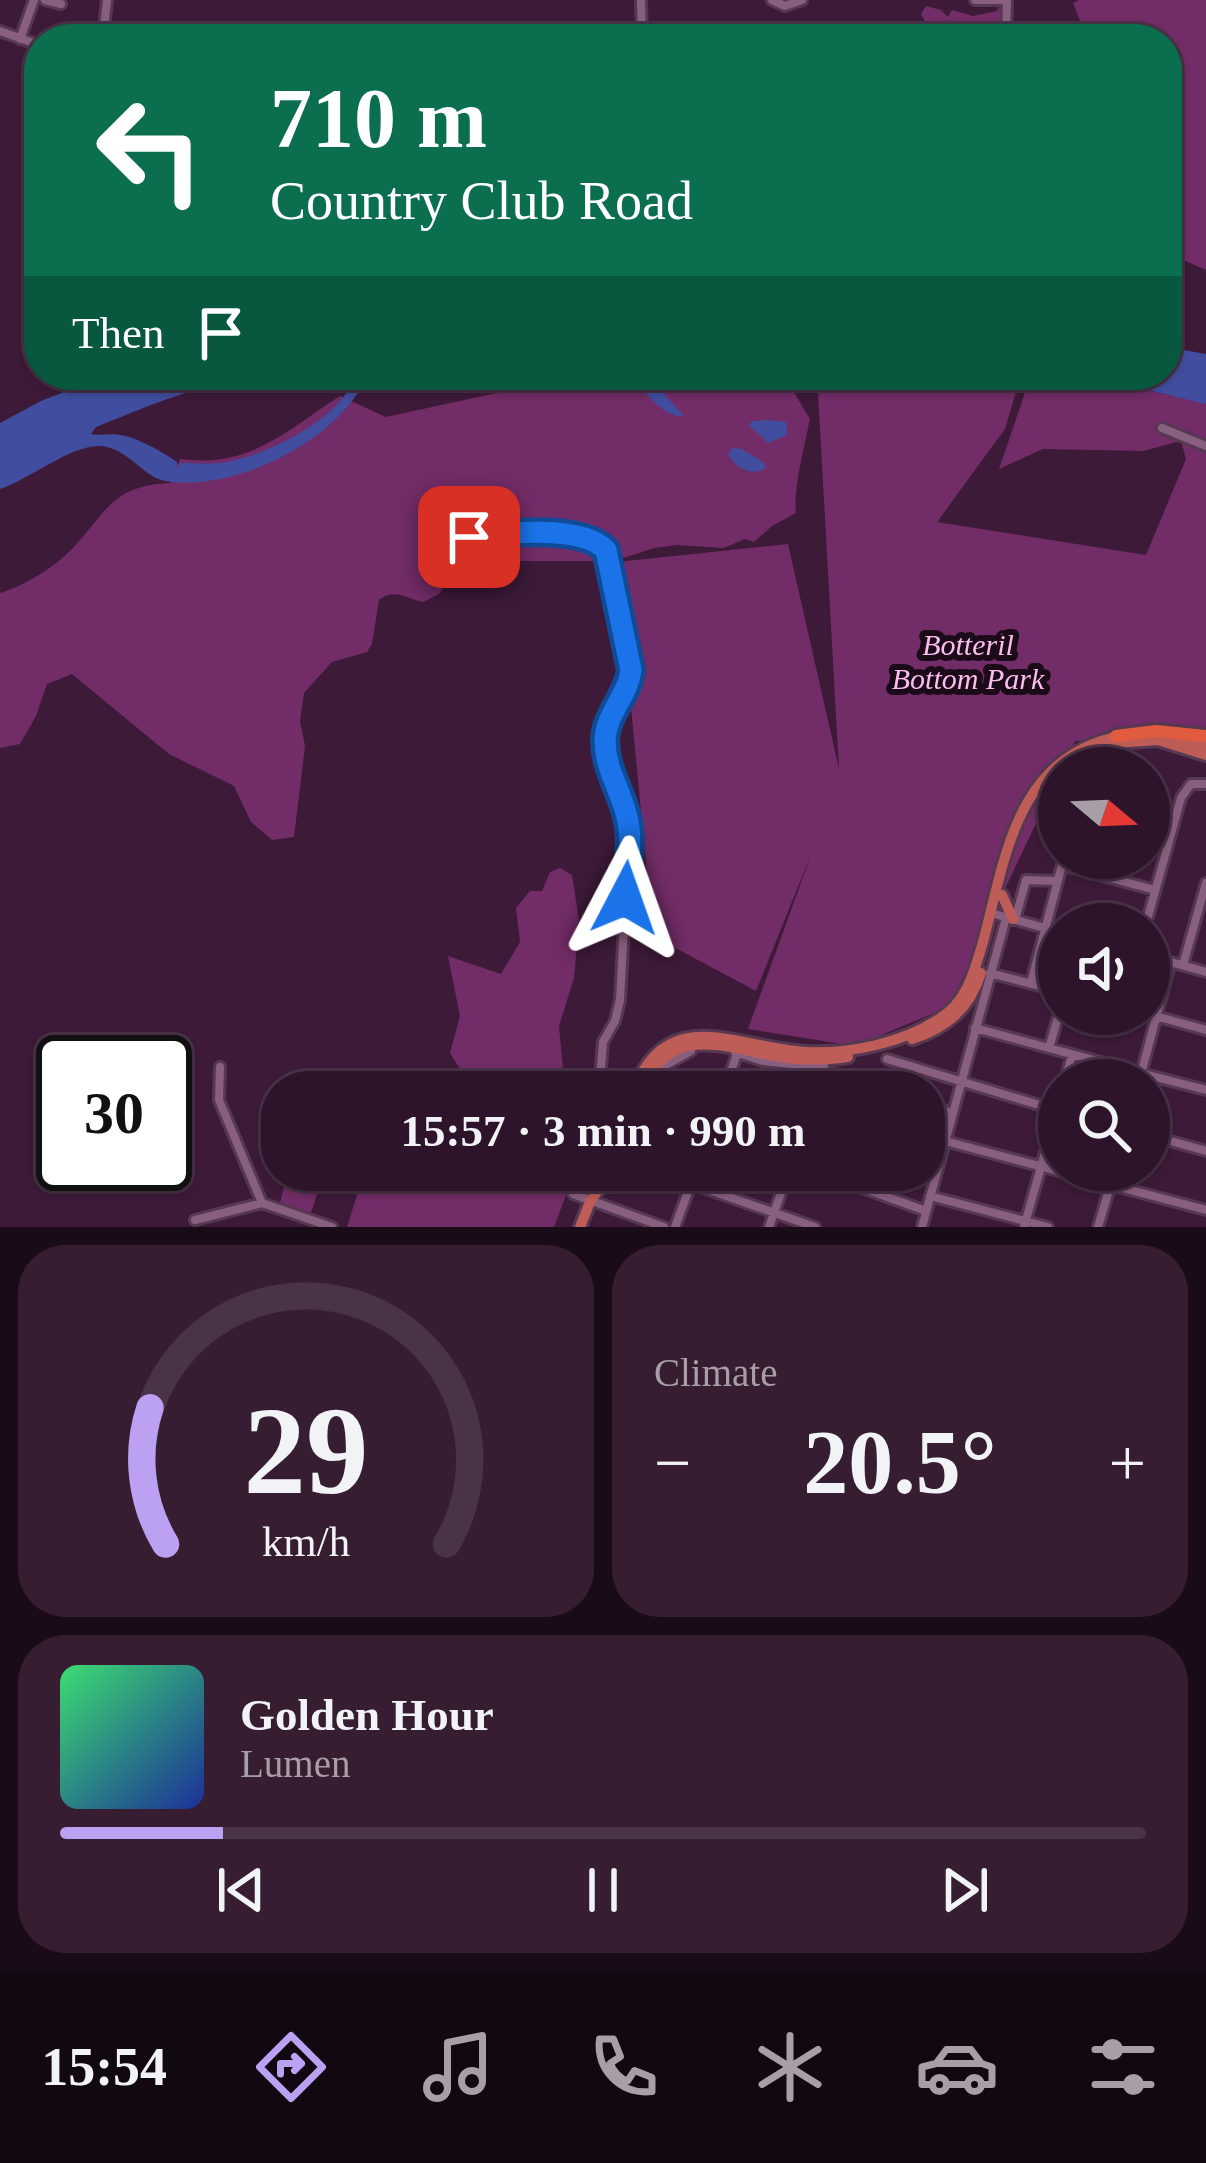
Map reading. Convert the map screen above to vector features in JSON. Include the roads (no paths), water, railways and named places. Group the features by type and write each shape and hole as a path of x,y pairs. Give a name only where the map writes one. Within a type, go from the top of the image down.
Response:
{"highway":[{"path":"1116,736 1156,731 1206,736"}],"main road":[{"path":"642,1071 687,1037 716,1035 825,1060 947,1014 972,979 1004,917 1013,833 1027,798 1064,760 1116,736 1157,734 1206,751"},
{"path":"1108,747 1158,740 1206,751"},
{"path":"1004,917 1002,896 1025,815 1038,795"},
{"path":"579,1227 597,1191"}],"street":[{"path":"45,0 61,4"},
{"path":"772,0 785,6 802,0"},
{"path":"975,0 1007,0"},
{"path":"20,39 24,28"},
{"path":"0,31 24,40"},
{"path":"1162,428 1206,446"},
{"path":"440,540 555,534 593,540 607,552 631,675 609,719 606,752 626,811 629,850 620,1000 603,1042 601,1071"},
{"path":"1152,903 1173,823 1189,785 1206,784"},
{"path":"1052,903 1062,865 1155,890"},
{"path":"1038,1165 945,1141 1004,917 1026,880 1058,880"},
{"path":"1183,965 1206,883"},
{"path":"1004,917 1038,926"},
{"path":"1031,983 1038,957"},
{"path":"1171,962 1206,971"},
{"path":"990,973 1038,985"},
{"path":"1170,1020 1206,1030"},
{"path":"975,1028 1086,1059"},
{"path":"1049,1048 1053,1035"},
{"path":"659,1071 686,1052 714,1048 825,1060 847,1071"},
{"path":"731,1071 737,1053"},
{"path":"1071,1059 1072,1055"},
{"path":"887,1059 1038,1103"},
{"path":"822,1071 825,1060"},
{"path":"220,1067 219,1100 262,1203"},
{"path":"1170,1082 1206,1090"},
{"path":"945,1111 952,1113"},
{"path":"1170,1142 1206,1151"},
{"path":"1025,1224 1038,1174"},
{"path":"575,1191 590,1202 664,1227"},
{"path":"675,1227 688,1191"},
{"path":"711,1191 815,1227"},
{"path":"769,1227 782,1191"},
{"path":"870,1191 926,1211"},
{"path":"922,1227 931,1191"},
{"path":"1098,1227 1109,1191"},
{"path":"1134,1191 1206,1210"},
{"path":"930,1196 1048,1227"},
{"path":"195,1220 262,1203 332,1227"}],"water":[{"path":"1182,350 1206,354 1206,404 1148,390 1182,390"},
{"path":"69,390 196,390 96,427 91,434 135,439 177,462 177,469 180,463 221,463 262,451 302,432 348,390 359,390 329,426 277,460 248,471 191,483 165,481 101,446 77,450 0,489 0,423"},
{"path":"634,390 660,390 684,416 666,411 643,391"},
{"path":"786,422 787,435 768,443 749,425"},
{"path":"732,448 742,449 766,468 755,472 740,467 728,455"}],"park label":[{"name":"Botteril Bottom Park","path":"968,662"}]}
